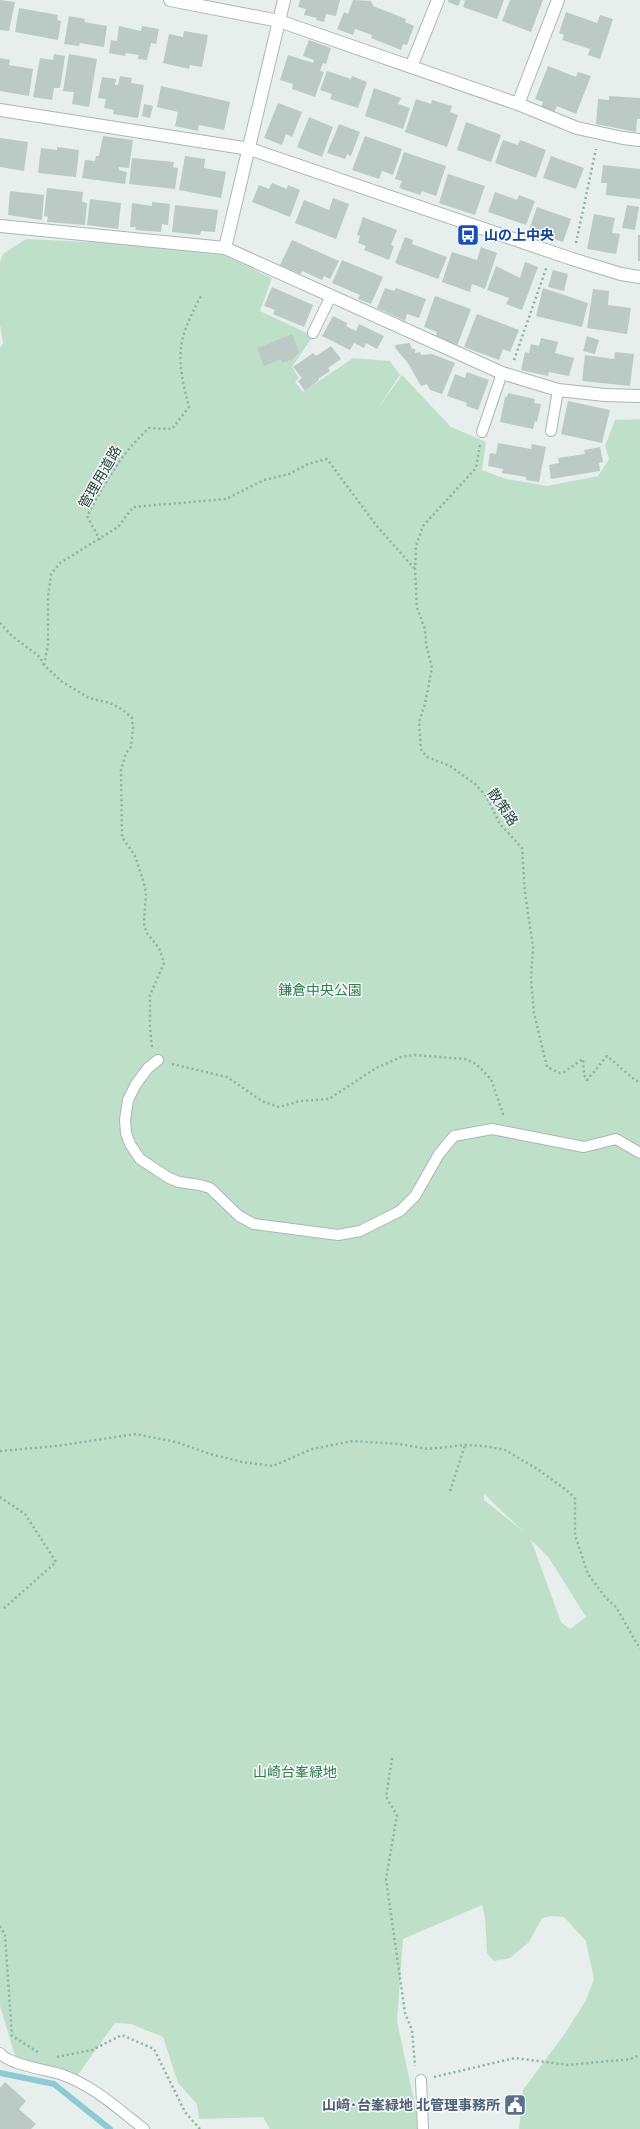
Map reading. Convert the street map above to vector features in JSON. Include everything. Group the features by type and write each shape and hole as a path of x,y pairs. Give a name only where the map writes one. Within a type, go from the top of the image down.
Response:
{"street":[{"path":"170,0 279,21 518,104 577,128 600,134 640,140"},
{"path":"225,248 250,149 284,0"},
{"path":"411,67 438,0"},
{"path":"518,104 558,0"},
{"path":"0,110 250,149 572,260 621,274 640,277"},
{"path":"0,226 225,248 505,374 558,390 605,395 640,396"}],"lane":[{"path":"313,333 331,296"},
{"path":"482,432 505,374"},
{"path":"551,431 558,390"},
{"path":"158,1060 148,1068 136,1084 128,1100 125,1120 130,1144 140,1159 169,1178 180,1182 210,1188 239,1216 254,1224 338,1235 360,1231 400,1210 415,1196 439,1154 454,1136 492,1129 584,1147 616,1139 640,1153"},
{"path":"0,2053 17,2063 61,2074 97,2091 144,2129"},
{"path":"420,2080 423,2129"}],"path":[{"path":"572,260 600,134"},
{"path":"505,374 552,253"},
{"name":"管理用道路","path":"100,540 87,516 110,475 129,446 149,428 172,429 189,407 181,375 180,346 189,318 201,296"},
{"name":"散策路","path":"482,432 476,468 423,526 416,546 415,568 417,608 425,629 426,644 432,668 420,722 421,749 427,757 450,766 474,784 486,796 500,824 522,848 525,893 533,947 531,979 534,1013 547,1067 560,1073 583,1059 584,1075 586,1080 607,1056 635,1080 640,1082"},
{"path":"44,664 48,645 48,596 51,574 60,563 100,540 118,527 133,508 226,499 264,480 289,474 308,464 327,459 376,525 415,568"},
{"path":"0,623 12,636 40,657 44,664 61,681 89,698 110,703 123,710 132,718 133,727 131,746 126,753 121,770 122,837 135,856 143,880 146,893 144,923 146,932 159,948 164,962 150,995 150,1042 158,1060 226,1076 262,1102 279,1107 300,1101 329,1099 376,1068 401,1057 415,1055 465,1059 484,1070 491,1079 503,1114 509,1118"},
{"path":"0,1450 56,1446 136,1434 176,1442 210,1454 242,1462 273,1466 312,1449 353,1440 399,1444 428,1449 465,1445 484,1446 505,1450 539,1470 570,1492 575,1499 577,1544 588,1574 605,1597 616,1607 640,1649"},
{"path":"450,1491 465,1445"},
{"path":"0,1497 25,1514 56,1562 2,1610"},
{"path":"392,1758 386,1797 397,1815 386,1879 405,2013 412,2030 414,2061 420,2080 515,2058 568,2065 631,2059 640,2055"},
{"path":"0,1926 5,1935 12,2036 42,2055"},
{"path":"56,2057 92,2050 122,2035 154,2049 184,2112 200,2129"}],"green space":[{"name":"鎌倉中央公園","path":"26,239 134,244 223,255 272,278 260,311 313,336 292,367 299,378 295,382 303,392 353,358 390,361 400,375 376,411 402,375 451,427 486,442 482,470 506,479 547,486 598,476 609,459 605,446 615,420 640,419 640,2129 519,2129 523,2090 566,2032 586,2000 594,1979 586,1941 564,1917 551,1916 542,1918 529,1942 510,1958 494,1961 487,1953 485,1918 482,1905 403,1939 397,2021 420,2129 270,2129 263,2117 199,2119 197,2104 178,2083 163,2037 131,2024 115,2023 77,2076 16,2059 0,2006 0,348 3,343 0,325 0,262 3,254","holes":["484,1494 524,1532 484,1500","531,1540 549,1558 586,1617 570,1629 561,1622"]}],"building":[{"path":"0,0 15,2 9,31 0,30"},
{"path":"300,0 340,0 336,16 326,14 324,22 316,20 317,18 304,15 306,9 298,7"},
{"path":"353,0 371,1 373,6 406,19 405,22 414,26 407,45 403,44 401,50 371,38 372,35 355,29 353,35 337,29 344,12 348,14"},
{"path":"448,0 461,0 458,6 448,2"},
{"path":"462,0 504,0 497,19 463,7 465,1"},
{"path":"510,0 543,0 531,32 502,21"},
{"path":"19,8 58,15 57,20 61,21 58,40 15,32"},
{"path":"566,12 597,23 600,15 613,19 600,59 588,55 590,49 562,40 564,35 559,33"},
{"path":"69,16 85,19 84,22 107,26 104,47 80,43 79,46 64,44"},
{"path":"119,26 141,31 142,26 159,29 156,44 151,43 147,60 138,59 139,55 126,53 125,56 109,53 111,40 117,41"},
{"path":"184,31 208,35 202,67 190,65 189,69 163,63 169,34 183,37"},
{"path":"309,40 331,48 326,64 323,63 320,71 324,72 315,97 292,89 293,84 280,80 288,55 313,63 314,60 303,56"},
{"path":"54,54 65,56 60,88 54,88 52,100 33,97 40,58 53,60"},
{"path":"69,54 97,59 89,107 72,104 74,92 63,91"},
{"path":"0,58 10,60 9,65 33,69 29,96 0,91"},
{"path":"548,66 576,77 578,72 591,76 576,114 557,106 554,113 541,108 543,102 535,99"},
{"path":"327,71 351,79 352,76 367,82 358,108 330,99 332,94 320,90"},
{"path":"120,76 132,78 131,83 144,85 138,118 113,114 114,110 104,108 106,99 98,98 102,77 116,79 115,85 118,85"},
{"path":"161,86 230,102 224,130 199,125 198,131 175,126 178,112 157,107"},
{"path":"374,88 401,98 398,104 410,108 403,129 365,116"},
{"path":"609,96 640,98 640,119 637,119 636,132 596,124 598,99 609,100"},
{"path":"416,99 431,104 432,100 452,106 450,112 458,115 447,147 405,132"},
{"path":"278,103 302,112 292,137 286,134 282,145 264,138"},
{"path":"144,104 153,106 150,118 142,116"},
{"path":"309,117 333,127 322,157 297,147"},
{"path":"466,122 501,135 491,162 457,150"},
{"path":"339,124 360,132 351,156 347,154 345,159 327,153"},
{"path":"103,136 133,140 129,168 119,167 119,170 127,172 125,184 82,178 85,160 95,161 96,156 99,156"},
{"path":"365,136 402,149 393,175 382,171 379,179 352,170"},
{"path":"0,138 28,142 24,171 0,167"},
{"path":"503,140 518,145 520,140 546,150 536,178 495,163"},
{"path":"57,147 79,150 76,177 38,173 41,148 57,150"},
{"path":"404,152 446,166 436,196 422,191 420,195 399,188 402,181 395,179"},
{"path":"185,156 205,159 204,168 226,172 221,198 179,190"},
{"path":"551,156 584,168 576,189 543,178"},
{"path":"132,158 174,162 173,167 178,168 175,189 129,184"},
{"path":"603,165 640,169 640,199 606,195 607,183 601,183"},
{"path":"448,174 485,186 475,215 439,203"},
{"path":"272,183 287,189 288,185 300,190 290,217 252,202 259,185 269,189"},
{"path":"47,188 83,192 82,202 87,203 85,225 47,222 48,217 44,216"},
{"path":"10,191 44,195 42,220 8,215"},
{"path":"495,192 517,200 519,195 535,201 526,225 488,212"},
{"path":"333,198 349,204 336,239 295,223 304,200 329,210"},
{"path":"90,199 121,203 118,229 87,225"},
{"path":"152,202 170,204 168,225 162,224 161,232 135,230 136,227 130,227 132,203 152,206"},
{"path":"175,205 218,210 215,232 201,231 200,235 172,232"},
{"path":"627,205 639,207 635,230 622,228"},
{"path":"537,207 571,219 563,242 529,230"},
{"path":"594,214 615,218 612,233 620,234 616,254 587,249"},
{"path":"363,217 397,230 391,245 394,246 389,260 364,250 366,246 358,243 360,236 357,235"},
{"path":"638,235 640,235 640,261 638,261"},
{"path":"405,237 413,240 412,244 447,257 438,279 395,263"},
{"path":"292,240 339,261 330,279 324,276 322,280 302,271 300,274 280,265"},
{"path":"481,247 497,253 485,289 472,284 470,292 442,282 452,252 477,260"},
{"path":"342,260 383,277 371,304 358,299 360,295 332,283"},
{"path":"525,262 538,267 522,310 506,304 509,298 487,290 496,266 520,278"},
{"path":"553,270 568,274 564,291 548,287"},
{"path":"272,287 313,305 304,327 273,314 275,310 264,306"},
{"path":"385,288 394,291 396,288 426,299 419,318 407,314 405,321 377,308"},
{"path":"543,288 588,303 582,327 536,316"},
{"path":"593,289 609,291 608,305 631,308 627,334 587,328"},
{"path":"435,296 471,309 457,346 435,338 437,332 424,327"},
{"path":"477,314 519,330 510,352 503,349 499,360 464,347"},
{"path":"333,316 347,323 346,326 356,331 359,324 384,336 377,349 366,343 364,348 354,343 350,350 322,336"},
{"path":"292,334 299,352 293,359 282,363 281,359 264,366 257,348"},
{"path":"587,336 599,340 595,354 583,351"},
{"path":"541,338 558,342 555,353 574,358 569,376 549,372 548,376 521,370 525,352 529,353 531,344 539,346"},
{"path":"410,343 412,349 415,349 415,353 420,352 421,355 432,354 455,363 442,394 430,390 427,384 421,386 408,363 396,349 395,345"},
{"path":"331,346 341,359 328,368 330,371 318,379 319,380 305,391 298,381 302,378 293,367 313,353 316,356"},
{"path":"615,352 634,354 630,386 582,381 585,355 614,359"},
{"path":"467,372 489,380 478,410 466,406 467,403 447,396 455,374 465,378"},
{"path":"508,393 535,399 534,403 541,404 537,422 535,421 533,429 500,422 505,397 507,397"},
{"path":"568,401 610,410 602,443 561,434"},
{"path":"498,443 531,449 532,444 546,447 539,482 526,480 526,477 502,473 503,469 488,466 490,453 496,454"},
{"path":"600,447 603,462 599,463 600,471 551,479 549,465 559,463 558,458 585,454 584,450"},
{"path":"5,2082 26,2101 19,2109 36,2124 31,2129 0,2129 0,2088"}],"waterway":[{"path":"0,2073 54,2084 110,2129"}],"place":[{"name":"山の上中央","path":"468,235"},
{"name":"山﨑･台峯緑地 北管理事務所","path":"515,2105"}],"park label":[{"name":"山崎台峯緑地","path":"295,1772"}]}
